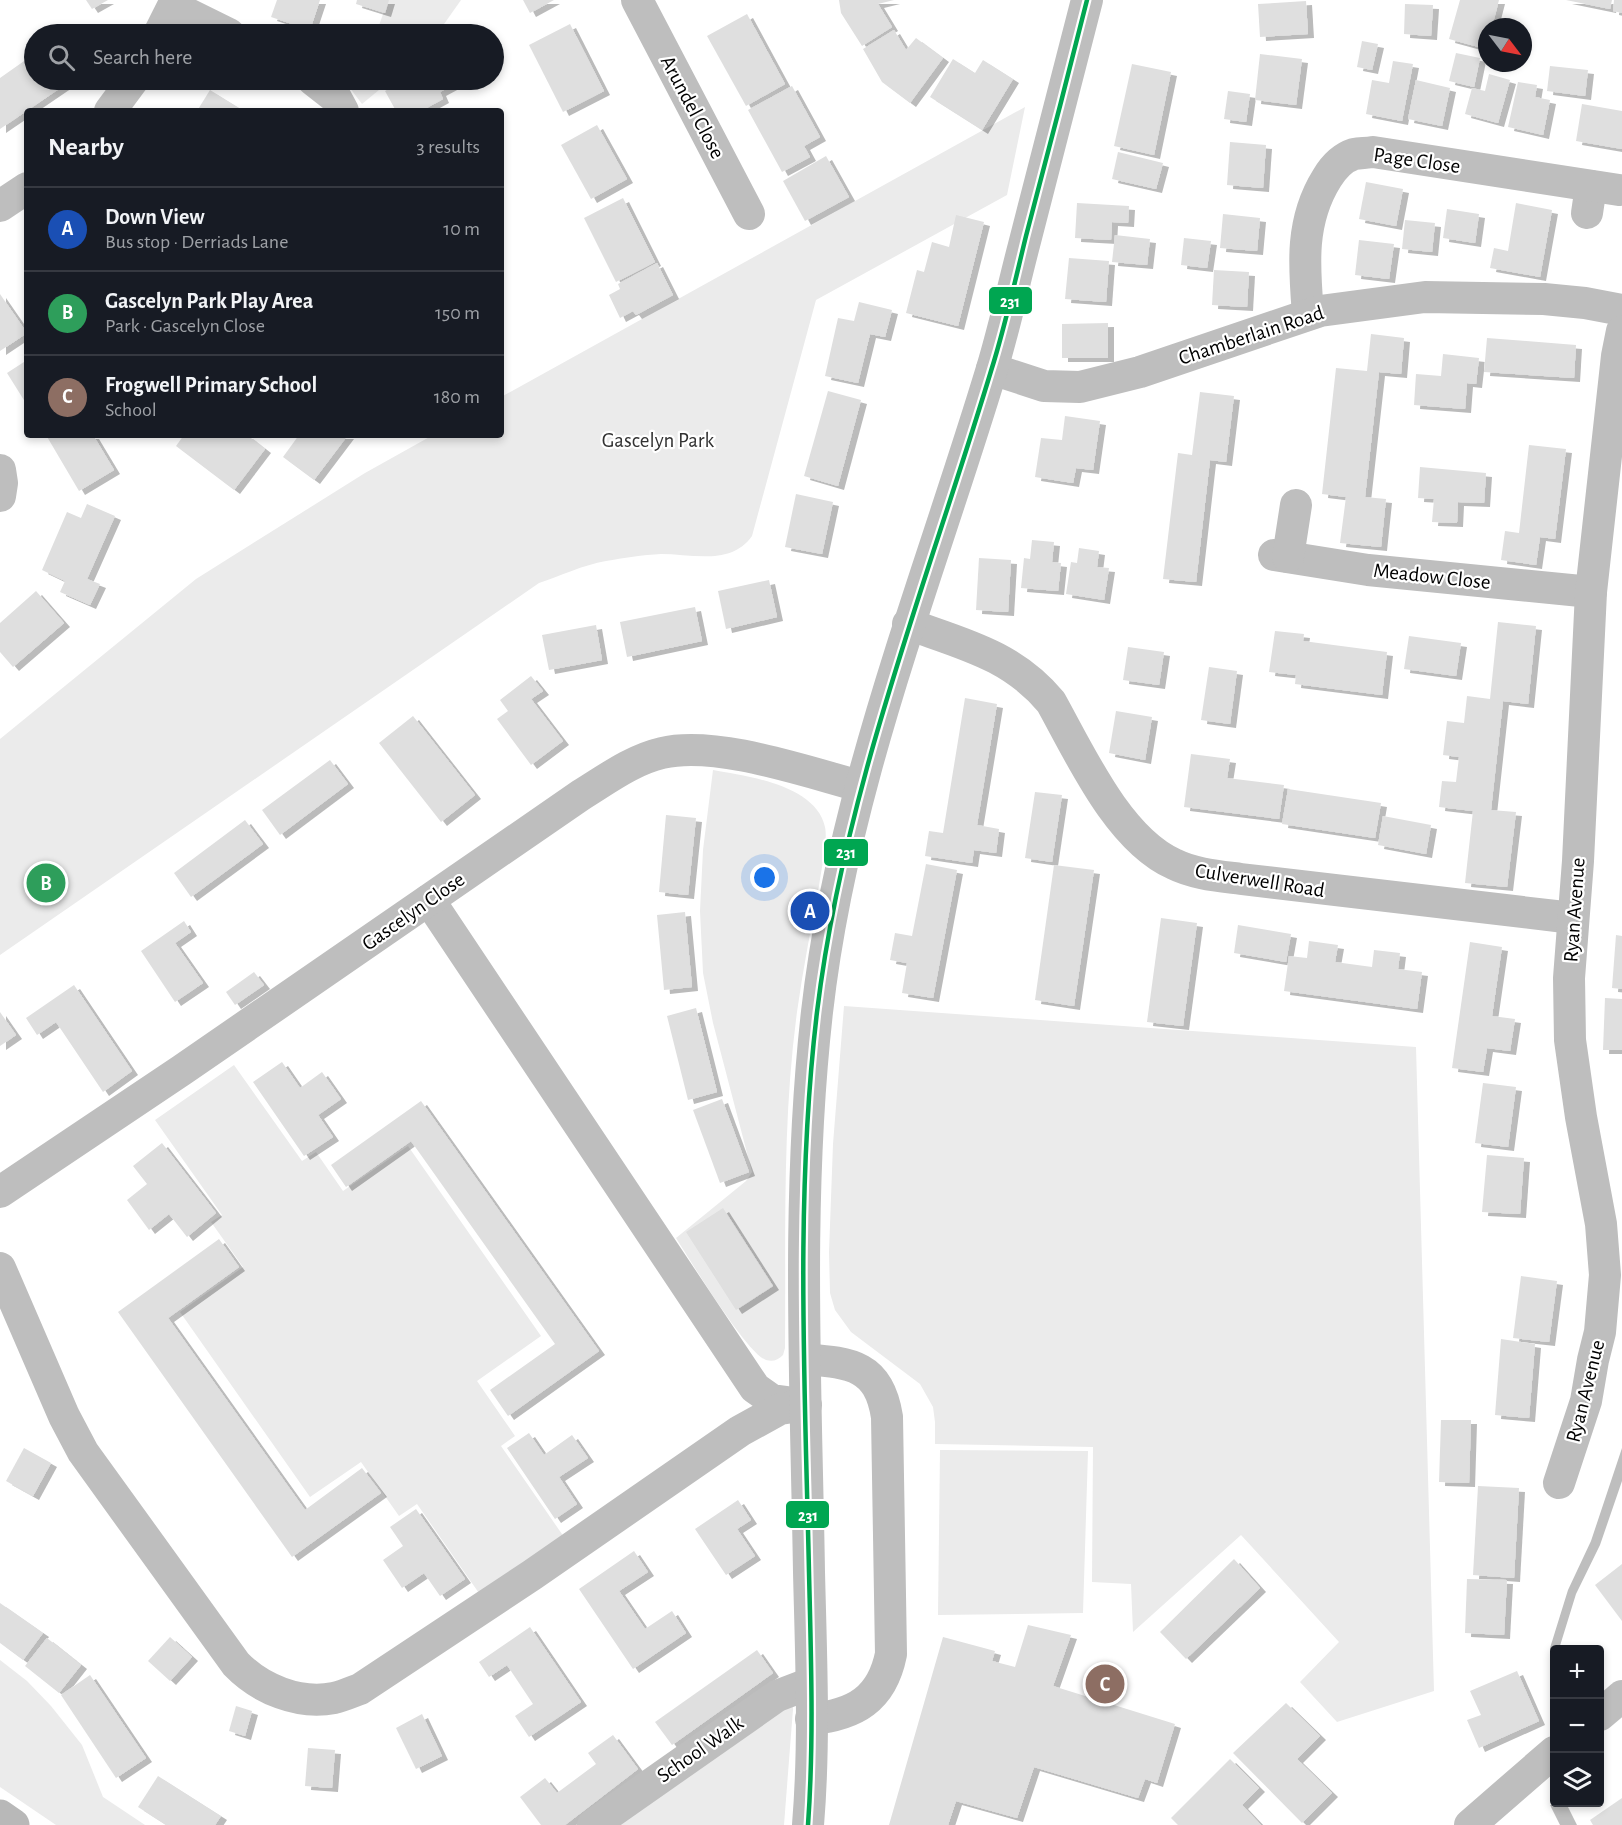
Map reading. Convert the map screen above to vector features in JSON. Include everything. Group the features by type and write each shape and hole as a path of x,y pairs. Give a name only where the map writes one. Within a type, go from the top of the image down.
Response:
{"street":[{"name":"Arundel Close","path":"637,0 735,203"},
{"path":"808,1825 811,1683 805,1359 805,1202 807,1133 816,1020 831,921 860,786 908,624 992,369 1087,0"},
{"path":"170,14 200,24"},
{"path":"112,108 126,90"},
{"path":"326,90 336,98 341,108"},
{"name":"Page Close","path":"1308,314 1304,263 1305,236 1310,215 1318,193 1330,173 1340,162 1354,154 1373,152 1599,197"},
{"path":"0,206 24,190"},
{"name":"Chamberlain Road","path":"992,369 1044,386 1067,387 1098,384 1140,372 1308,314 1425,297 1544,299 1622,310"},
{"name":"Ryan Avenue","path":"1559,1483 1586,1401 1600,1332 1605,1275 1601,1224 1581,1117 1570,1040 1569,978 1578,861 1591,592 1617,356 1622,331"},
{"path":"0,470 2,483 0,496"},
{"name":"Meadow Close","path":"1296,506 1281,556 1378,571 1591,592"},
{"name":"Culverwell Road","path":"908,624 1010,664 1038,687 1051,702 1113,810 1140,840 1172,864 1194,871 1240,879 1573,918"},
{"name":"Gascelyn Close","path":"0,1192 628,766 663,753 699,750 736,755 860,786"},
{"path":"429,900 755,1388 767,1398 806,1405"},
{"path":"0,1268 64,1416 83,1452 236,1664 261,1683 297,1698 323,1700 335,1698 373,1682 740,1431 780,1409 806,1405"},
{"path":"805,1359 853,1366 872,1377 885,1400 888,1441 891,1654 888,1670 882,1683 864,1703 832,1717 811,1719"},
{"path":"740,1431 754,1410 754,1395 747,1376"},
{"name":"School Walk","path":"593,1825 777,1696 811,1683"},
{"path":"1604,1711 1622,1696"},
{"path":"1470,1825 1553,1753"}],"green space":[{"path":"388,0 461,0 444,24 380,24"},
{"path":"352,90 379,90 362,104"},
{"name":"Gascelyn Park","path":"1025,107 1007,195 816,300 752,536 743,545 722,555 661,554 606,561 539,583 0,955 0,739 196,579 365,473 428,438 504,438 504,395"},
{"path":"713,770 761,780 795,792 819,813 826,833 792,1054 786,1180 785,1348 783,1355 773,1361 766,1360 757,1354 746,1342 676,1238 746,1181 752,1172 713,1023 703,973 700,911 703,850"},
{"path":"844,1006 1416,1047 1434,1691 1337,1722 1300,1682 1339,1642 1241,1535 1133,1632 1131,1584 1092,1582 1093,1447 935,1444 933,1407 920,1384 851,1332 835,1310 830,1293 829,1252 833,1144"},
{"path":"234,1065 302,1161 316,1152 343,1191 408,1146 541,1336 477,1381 515,1436 501,1446 564,1537 481,1596 417,1504 399,1516 361,1462 310,1497 180,1312 243,1267 211,1222 222,1215 155,1120"},
{"path":"940,1450 1088,1451 1083,1613 938,1615"},
{"path":"0,1660 27,1681 51,1706 82,1745 103,1797 145,1825 56,1825 0,1787"},
{"path":"789,1676 793,1709 784,1825 581,1825"}],"shaded area":[{"path":"1622,1448 1622,1481 1600,1545 1576,1594 1560,1645 1551,1645 1568,1590 1591,1541"},
{"path":"1551,1807 1568,1807 1577,1825 1560,1825"}],"building":[{"path":"86,0 108,0 92,9"},
{"path":"277,0 320,0 312,24 292,24 271,17"},
{"path":"357,0 389,0 385,13 356,4"},
{"path":"523,0 554,0 530,13"},
{"path":"839,0 894,0 878,4 892,27 862,46 841,13"},
{"path":"1460,0 1499,0 1494,18 1478,18 1478,47 1449,39"},
{"path":"1566,0 1612,0 1610,9"},
{"path":"1614,0 1622,0 1622,13 1613,11"},
{"path":"1306,1 1308,34 1260,37 1258,4"},
{"path":"1405,4 1433,5 1431,36 1404,34"},
{"path":"747,14 785,84 746,106 707,36"},
{"path":"570,24 604,91 563,112 529,45"},
{"path":"894,30 906,50 916,38 943,58 910,103 882,82 863,49"},
{"path":"1362,41 1378,44 1372,70 1357,67"},
{"path":"1456,53 1478,58 1474,87 1449,81"},
{"path":"1260,54 1302,59 1296,105 1255,100"},
{"path":"953,59 975,73 983,60 1013,79 982,130 930,97"},
{"path":"24,61 24,90 57,90 31,108 24,108 24,113 0,129 0,78"},
{"path":"1393,61 1413,64 1402,121 1366,114 1372,80 1389,83"},
{"path":"1132,64 1171,72 1154,155 1114,146"},
{"path":"1550,66 1588,70 1585,96 1547,91"},
{"path":"1489,74 1510,80 1498,123 1465,114 1472,88 1485,91"},
{"path":"1416,80 1450,88 1442,126 1408,119"},
{"path":"1518,82 1537,85 1535,97 1550,100 1543,135 1508,127"},
{"path":"792,86 820,137 804,146 810,157 782,172 748,110"},
{"path":"210,90 239,108 199,108"},
{"path":"444,90 440,92 443,99 426,108 394,108 385,91"},
{"path":"1228,91 1250,94 1246,122 1224,119"},
{"path":"1582,104 1622,111 1622,149 1576,141"},
{"path":"597,125 627,179 591,199 561,145"},
{"path":"1230,142 1266,145 1263,188 1227,185"},
{"path":"1118,152 1163,163 1156,189 1112,179"},
{"path":"826,156 849,197 805,221 783,181"},
{"path":"1366,182 1403,189 1396,226 1359,219"},
{"path":"623,198 655,262 616,282 584,218"},
{"path":"1077,203 1129,206 1128,223 1112,222 1111,240 1075,238"},
{"path":"1516,203 1552,210 1540,277 1490,268 1494,248 1508,251"},
{"path":"1447,209 1479,214 1475,243 1443,238"},
{"path":"1223,214 1260,218 1257,251 1220,248"},
{"path":"956,215 984,222 958,326 906,313 917,270 924,272 932,242 949,247"},
{"path":"1405,220 1435,223 1432,252 1402,249"},
{"path":"1115,235 1150,239 1147,265 1112,262"},
{"path":"1184,238 1211,241 1207,268 1181,265"},
{"path":"1359,240 1394,244 1389,279 1355,275"},
{"path":"1069,258 1109,261 1106,302 1065,299"},
{"path":"657,263 673,295 636,315 633,311 620,318 609,295 620,289 618,284"},
{"path":"1214,270 1249,272 1247,307 1212,305"},
{"path":"0,294 24,329 24,335 0,351"},
{"path":"859,302 892,310 885,337 870,334 858,383 825,376 838,318 854,321"},
{"path":"1108,323 1108,358 1062,358 1062,324"},
{"path":"1371,334 1404,338 1401,374 1379,372 1365,497 1386,499 1381,547 1340,543 1346,497 1322,494 1336,368 1367,371"},
{"path":"1487,338 1576,345 1574,378 1484,372"},
{"path":"1443,354 1479,358 1476,384 1467,383 1465,409 1414,405 1416,374 1441,376"},
{"path":"24,362 24,400 7,373"},
{"path":"828,391 861,400 838,486 804,476"},
{"path":"1200,392 1234,396 1226,462 1210,460 1196,582 1163,579 1178,453 1192,455"},
{"path":"1065,416 1100,421 1093,470 1076,468 1073,483 1035,477 1041,438 1062,440"},
{"path":"48,438 95,438 114,470 79,491"},
{"path":"182,438 251,438 265,449 234,490 176,446"},
{"path":"297,438 346,438 314,480 283,457"},
{"path":"1529,445 1566,449 1555,539 1540,537 1536,565 1501,560 1505,531 1519,533"},
{"path":"1420,467 1486,473 1484,503 1458,502 1457,523 1432,522 1434,499 1418,498"},
{"path":"796,494 833,502 822,554 785,547"},
{"path":"87,504 115,516 87,579 100,584 90,605 60,592 65,581 42,570 67,512 81,518"},
{"path":"1032,540 1054,542 1052,562 1061,563 1058,591 1021,588 1024,558 1030,559"},
{"path":"1079,548 1099,551 1097,567 1109,568 1104,600 1066,594 1071,562 1077,563"},
{"path":"979,558 1011,560 1008,612 976,610"},
{"path":"769,580 777,617 726,629 718,591"},
{"path":"36,591 64,623 13,667 0,652 0,623"},
{"path":"695,607 702,641 627,657 620,622"},
{"path":"1498,622 1536,626 1528,704 1503,701 1491,810 1516,812 1507,887 1465,883 1473,811 1439,807 1442,781 1456,782 1459,757 1443,755 1447,721 1464,723 1467,696 1490,699"},
{"path":"596,625 602,660 549,670 542,635"},
{"path":"1275,631 1304,634 1303,641 1387,652 1382,695 1295,684 1296,675 1269,672"},
{"path":"1409,636 1461,643 1456,676 1404,669"},
{"path":"1128,647 1164,652 1159,685 1123,680"},
{"path":"1209,667 1237,671 1230,724 1201,720"},
{"path":"531,676 543,691 531,699 563,741 531,765 497,719 508,711 500,700"},
{"path":"965,698 997,704 977,825 999,829 996,853 974,850 972,863 925,856 929,831 943,833"},
{"path":"1116,711 1152,717 1145,760 1109,753"},
{"path":"413,716 475,795 441,822 379,743"},
{"path":"1191,754 1230,759 1227,778 1284,785 1279,819 1184,807"},
{"path":"330,760 348,784 280,835 262,810"},
{"path":"1288,789 1381,803 1375,838 1282,824"},
{"path":"1035,792 1062,795 1052,862 1025,858"},
{"path":"666,815 696,818 688,895 659,892"},
{"path":"1383,816 1431,825 1426,854 1378,845"},
{"path":"245,820 263,844 191,897 174,873"},
{"path":"926,864 957,870 933,998 902,993 907,963 890,960 895,933 912,936"},
{"path":"1054,865 1094,870 1074,1006 1035,1000"},
{"path":"685,912 692,987 664,990 657,915"},
{"path":"1161,918 1197,923 1183,1026 1147,1022"},
{"path":"184,921 191,932 175,943 203,983 175,1002 141,951"},
{"path":"1238,925 1291,934 1286,962 1234,953"},
{"path":"1616,935 1622,936 1622,989 1612,988"},
{"path":"1309,941 1338,945 1335,962 1372,967 1374,950 1400,953 1398,969 1422,972 1417,1009 1284,991 1289,956 1307,958"},
{"path":"1470,942 1502,947 1492,1016 1515,1019 1510,1051 1487,1048 1483,1072 1452,1068"},
{"path":"254,972 264,985 235,1005 226,992"},
{"path":"74,985 132,1071 103,1092 56,1022 37,1035 26,1018"},
{"path":"1605,998 1622,999 1622,1050 1603,1050"},
{"path":"696,1008 717,1092 688,1100 667,1016"},
{"path":"0,1012 16,1035 0,1046"},
{"path":"282,1062 300,1088 322,1072 341,1099 318,1115 333,1137 304,1156 253,1082"},
{"path":"1483,1083 1516,1087 1508,1147 1475,1143"},
{"path":"722,1099 749,1172 720,1183 693,1110"},
{"path":"421,1101 599,1351 508,1416 490,1390 555,1344 411,1141 346,1187 331,1165"},
{"path":"162,1143 216,1213 187,1237 169,1214 149,1230 127,1200 147,1184 133,1166"},
{"path":"1487,1155 1524,1158 1520,1214 1482,1212"},
{"path":"723,1208 773,1286 736,1310 686,1232"},
{"path":"219,1239 239,1267 168,1318 305,1510 362,1468 381,1493 292,1557 118,1312"},
{"path":"1521,1276 1557,1281 1549,1342 1513,1338"},
{"path":"1501,1339 1535,1344 1529,1418 1495,1415"},
{"path":"1441,1420 1471,1420 1469,1483 1439,1482"},
{"path":"529,1433 544,1455 572,1435 588,1458 559,1477 577,1504 555,1519 507,1448"},
{"path":"24,1448 51,1463 33,1496 6,1481"},
{"path":"1478,1486 1519,1488 1514,1578 1473,1575"},
{"path":"738,1500 751,1520 737,1529 755,1556 726,1575 695,1529"},
{"path":"416,1509 465,1579 440,1596 424,1573 402,1588 383,1560 403,1546 390,1527"},
{"path":"634,1551 648,1572 619,1591 645,1629 672,1611 686,1633 633,1669 579,1589"},
{"path":"1234,1559 1260,1588 1186,1659 1160,1632"},
{"path":"1622,1564 1622,1621 1595,1585"},
{"path":"1467,1579 1507,1580 1504,1635 1465,1633"},
{"path":"0,1603 43,1633 23,1660 0,1643"},
{"path":"1028,1625 1071,1635 1053,1686 1175,1724 1157,1783 1145,1779 1138,1798 1034,1767 1017,1818 956,1801 948,1825 889,1825 943,1637 995,1651 992,1661 1015,1667"},
{"path":"530,1627 581,1702 529,1737 515,1716 533,1704 507,1665 489,1677 479,1662"},
{"path":"170,1637 192,1657 170,1681 148,1661"},
{"path":"47,1638 81,1665 59,1693 25,1666"},
{"path":"757,1650 773,1673 672,1745 655,1722"},
{"path":"1517,1671 1539,1721 1479,1748 1467,1720 1481,1715 1470,1691"},
{"path":"90,1675 146,1758 116,1778 61,1695"},
{"path":"1286,1703 1320,1736 1297,1759 1332,1793 1302,1823 1233,1753"},
{"path":"236,1706 252,1711 245,1736 229,1731"},
{"path":"422,1714 442,1756 416,1769 396,1728"},
{"path":"613,1735 638,1769 565,1825 541,1825 520,1797 545,1778 557,1793 596,1764 588,1753"},
{"path":"308,1748 335,1750 332,1788 305,1786"},
{"path":"1230,1759 1259,1788 1242,1805 1261,1825 1178,1825 1171,1818"},
{"path":"158,1776 221,1816 215,1825 166,1825 138,1807"},
{"path":"1622,1798 1622,1825 1593,1825 1590,1820"}],"transit line":[{"name":"231","path":"808,1825 812,1699 803,1292 806,1151 817,1012 830,929 867,768 890,688 996,354 1087,0"}],"place":[{"name":"Gascelyn Park Play Area","path":"46,883"},
{"name":"Down View","path":"810,911"},
{"name":"Frogwell Primary School","path":"1105,1684"}]}
